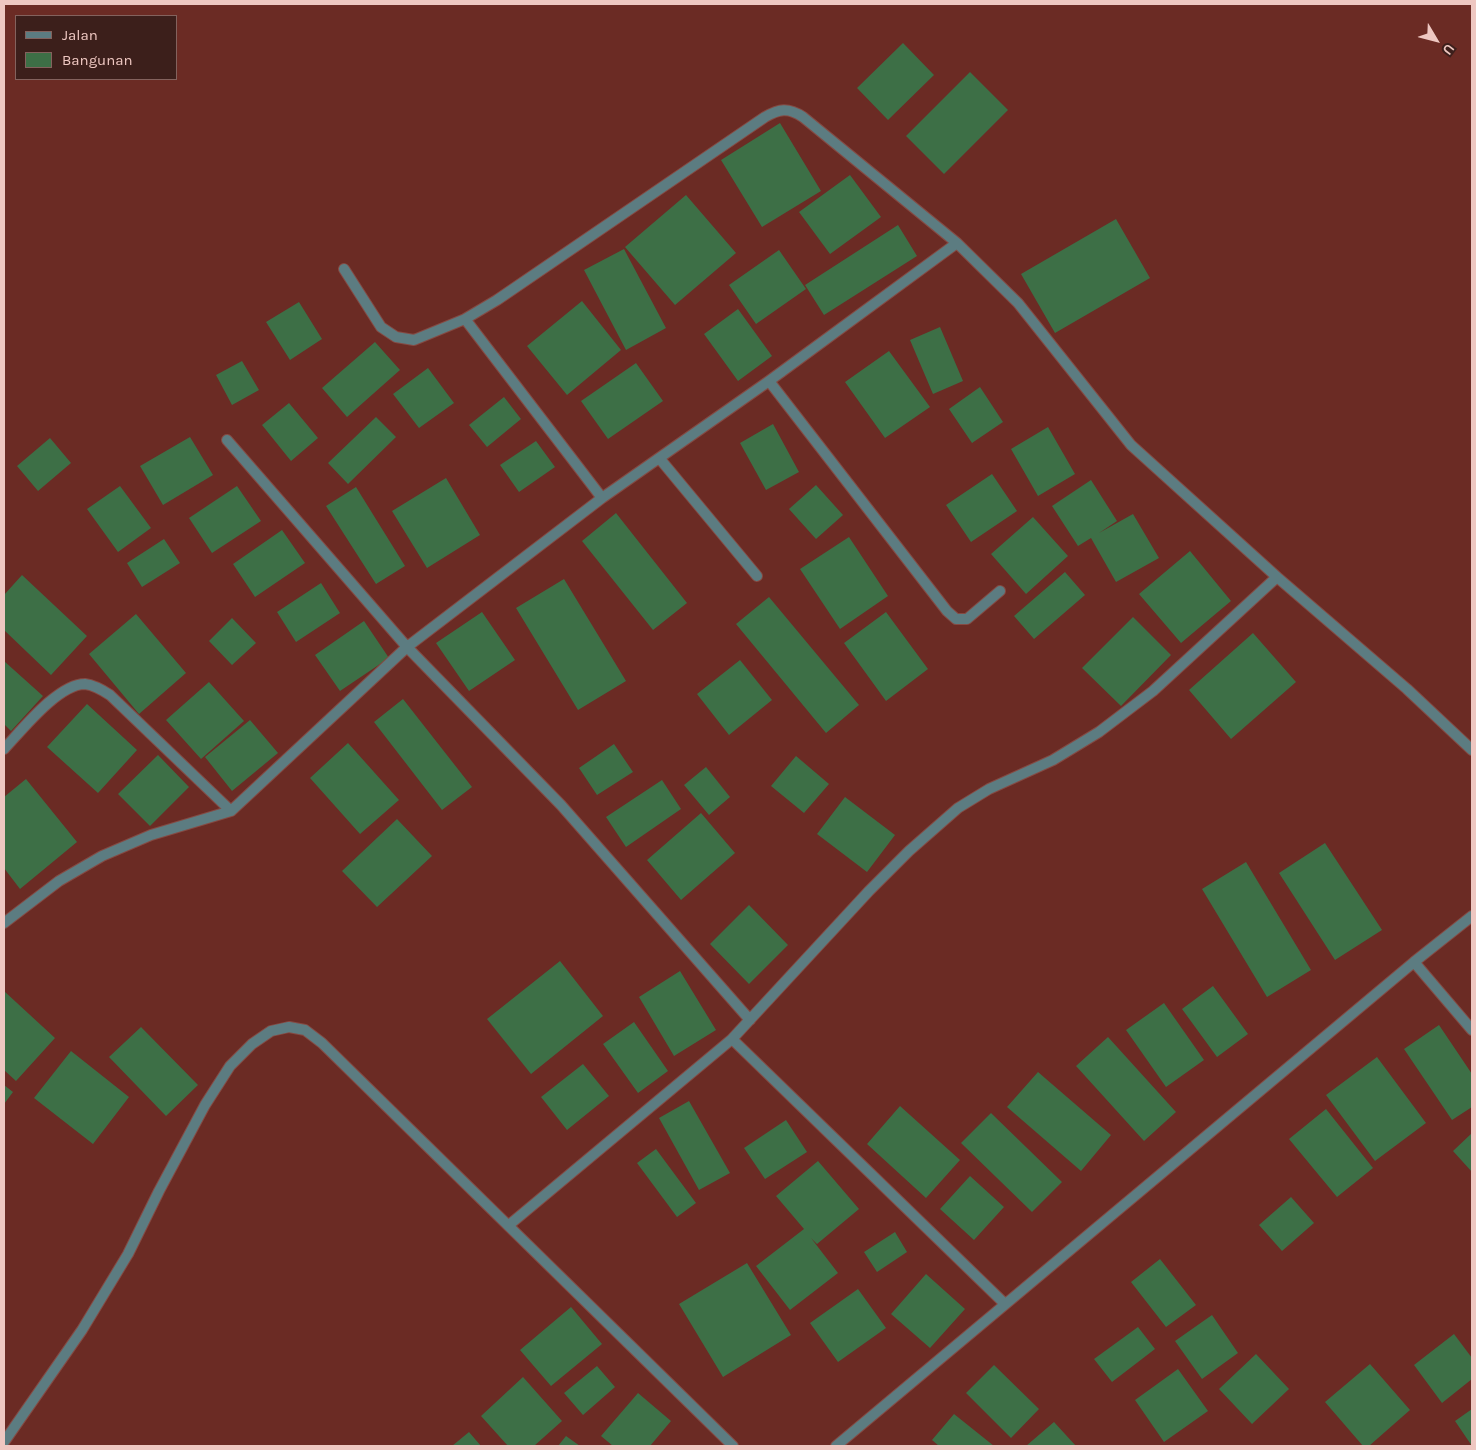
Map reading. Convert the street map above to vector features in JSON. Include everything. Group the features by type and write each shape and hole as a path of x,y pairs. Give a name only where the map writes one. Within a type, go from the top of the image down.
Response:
{"street":[{"path":"344,269 382,327 396,337 414,340 466,320 765,117 789,109 803,116 957,243 1018,302 1131,445 1277,577 1407,689 1472,750"},
{"path":"4,923 59,881 102,856 151,835 231,811 407,647 602,498 769,381 957,243"},
{"path":"466,320 602,498"},
{"path":"769,381 942,604 956,619 967,618 1000,591"},
{"path":"227,440 407,647 561,805 750,1020"},
{"path":"660,459 757,576"},
{"path":"509,1225 732,1040 869,890 909,851 958,808 989,789 1053,760 1098,732 1153,691 1277,577"},
{"path":"4,749 46,705 67,689 86,684 110,695 231,811"},
{"path":"836,1446 1414,962 1472,916"},
{"path":"1414,962 1472,1030"},
{"path":"4,1442 82,1330 128,1254 205,1106 230,1066 252,1044 270,1031 289,1027 305,1030 322,1042 733,1446"},
{"path":"732,1040 1005,1304"}],"building":[{"path":"903,43 934,75 888,120 857,88"},
{"path":"970,72 1008,110 944,174 906,136"},
{"path":"780,123 821,191 762,227 721,160"},
{"path":"850,175 881,217 830,254 799,212"},
{"path":"686,195 736,253 675,305 625,247"},
{"path":"1116,219 1150,278 1055,333 1021,274"},
{"path":"898,225 917,256 824,315 805,285"},
{"path":"624,249 666,328 626,350 584,270"},
{"path":"779,250 806,289 756,324 729,285"},
{"path":"582,301 621,350 567,395 527,346"},
{"path":"299,302 322,339 290,360 266,322"},
{"path":"738,309 772,356 738,381 704,334"},
{"path":"940,327 963,381 933,394 910,340"},
{"path":"375,342 400,370 347,417 322,388"},
{"path":"889,351 930,407 885,438 845,382"},
{"path":"242,361 259,390 232,405 216,375"},
{"path":"636,363 663,401 608,439 581,401"},
{"path":"428,368 454,403 419,428 393,394"},
{"path":"980,387 1003,422 972,443 949,409"},
{"path":"504,397 521,419 487,447 469,425"},
{"path":"289,403 318,438 291,461 262,425"},
{"path":"376,417 396,437 348,484 328,463"},
{"path":"773,424 799,472 766,490 740,443"},
{"path":"1048,427 1075,474 1038,496 1011,449"},
{"path":"190,437 213,475 163,505 140,466"},
{"path":"50,438 71,463 38,491 17,466"},
{"path":"536,441 555,467 519,492 500,465"},
{"path":"992,474 1017,511 971,542 946,505"},
{"path":"446,478 480,535 427,568 392,511"},
{"path":"1091,480 1117,521 1099,533 1133,514 1159,558 1116,582 1091,538 1078,546 1052,506"},
{"path":"816,485 843,515 816,539 789,509"},
{"path":"120,486 151,528 118,552 87,509"},
{"path":"237,486 261,521 212,553 189,518"},
{"path":"356,487 405,566 376,584 326,506"},
{"path":"616,513 687,603 653,630 582,541"},
{"path":"1033,517 1068,556 1026,594 991,554"},
{"path":"282,530 305,563 255,597 233,564"},
{"path":"849,537 888,596 840,629 800,569"},
{"path":"164,539 180,563 142,587 127,563"},
{"path":"1190,551 1231,601 1181,643 1139,594"},
{"path":"1065,572 1085,595 1034,639 1014,616"},
{"path":"22,575 87,636 51,675 4,630 4,595"},
{"path":"564,579 626,681 578,710 516,608"},
{"path":"321,583 340,613 296,642 277,612"},
{"path":"769,597 859,705 826,733 736,624"},
{"path":"482,612 515,660 469,691 436,643"},
{"path":"886,612 928,669 886,701 844,643"},
{"path":"136,614 186,673 139,714 89,654"},
{"path":"1133,617 1171,655 1121,706 1082,668"},
{"path":"232,618 256,643 232,665 209,641"},
{"path":"364,621 389,658 340,691 315,655"},
{"path":"1253,633 1296,682 1231,739 1189,690"},
{"path":"740,660 772,700 729,735 697,694"},
{"path":"4,661 43,696 11,731 4,724"},
{"path":"209,682 244,721 201,759 166,720"},
{"path":"403,699 472,787 442,810 374,722"},
{"path":"87,704 137,750 98,793 47,747"},
{"path":"250,720 278,753 232,791 205,757"},
{"path":"348,743 399,800 360,834 310,778"},
{"path":"614,744 633,772 597,795 579,768"},
{"path":"158,755 189,787 150,826 118,794"},
{"path":"796,756 829,784 804,813 771,786"},
{"path":"706,767 730,797 709,815 684,785"},
{"path":"26,779 77,842 20,889 4,868 4,797"},
{"path":"662,780 681,809 626,847 606,817"},
{"path":"845,797 895,835 867,872 817,834"},
{"path":"701,813 735,853 681,900 647,860"},
{"path":"397,819 432,856 377,907 342,871"},
{"path":"1325,843 1382,930 1335,960 1279,873"},
{"path":"1246,862 1311,970 1267,997 1202,889"},
{"path":"749,905 788,945 749,984 710,944"},
{"path":"560,961 603,1016 531,1074 487,1019"},
{"path":"680,971 716,1030 674,1056 639,997"},
{"path":"1213,986 1248,1034 1217,1057 1182,1009"},
{"path":"4,991 55,1038 16,1081 4,1070"},
{"path":"1164,1003 1204,1060 1166,1087 1126,1030"},
{"path":"634,1022 668,1071 638,1093 603,1044"},
{"path":"1439,1025 1472,1074 1472,1107 1452,1120 1404,1049"},
{"path":"141,1027 198,1085 166,1116 109,1057"},
{"path":"1108,1037 1176,1112 1144,1141 1076,1066"},
{"path":"71,1051 129,1097 93,1144 34,1098"},
{"path":"1377,1057 1426,1123 1375,1161 1326,1095"},
{"path":"583,1064 609,1096 567,1130 541,1097"},
{"path":"1038,1072 1111,1135 1081,1171 1007,1107"},
{"path":"4,1085 13,1092 4,1104"},
{"path":"689,1101 730,1173 699,1190 659,1118"},
{"path":"900,1106 960,1160 926,1198 867,1144"},
{"path":"1326,1109 1373,1168 1337,1197 1289,1139"},
{"path":"991,1113 1062,1182 1032,1212 961,1143"},
{"path":"786,1120 807,1152 765,1179 744,1148"},
{"path":"1472,1133 1472,1172 1453,1151"},
{"path":"656,1149 696,1203 677,1217 637,1163"},
{"path":"818,1161 859,1209 817,1244 811,1238 838,1273 790,1310 756,1266 804,1229 776,1196"},
{"path":"970,1176 1004,1207 974,1240 940,1209"},
{"path":"1291,1197 1314,1223 1282,1251 1259,1225"},
{"path":"895,1232 907,1252 877,1272 864,1252"},
{"path":"1160,1259 1196,1305 1166,1327 1131,1282"},
{"path":"747,1263 791,1335 723,1377 679,1304"},
{"path":"926,1274 965,1309 930,1348 891,1314"},
{"path":"858,1289 886,1328 838,1362 810,1323"},
{"path":"571,1307 602,1344 551,1386 520,1350"},
{"path":"1212,1315 1238,1353 1202,1379 1175,1341"},
{"path":"1138,1327 1155,1349 1112,1382 1094,1359"},
{"path":"1454,1334 1472,1358 1472,1379 1442,1403 1414,1365"},
{"path":"1256,1354 1289,1389 1252,1424 1219,1389"},
{"path":"1370,1364 1410,1410 1369,1446 1363,1446 1325,1402"},
{"path":"994,1365 1039,1409 1011,1438 966,1393"},
{"path":"597,1366 615,1387 583,1415 564,1393"},
{"path":"1178,1369 1208,1411 1164,1442 1135,1400"},
{"path":"523,1377 562,1421 534,1446 508,1446 481,1416"},
{"path":"638,1393 671,1421 650,1446 613,1446 601,1436"},
{"path":"1472,1409 1472,1446 1455,1421"},
{"path":"954,1414 994,1446 939,1446 932,1440"},
{"path":"1054,1422 1076,1446 1026,1446"},
{"path":"469,1432 481,1446 452,1446"},
{"path":"566,1436 580,1446 558,1446"}]}
